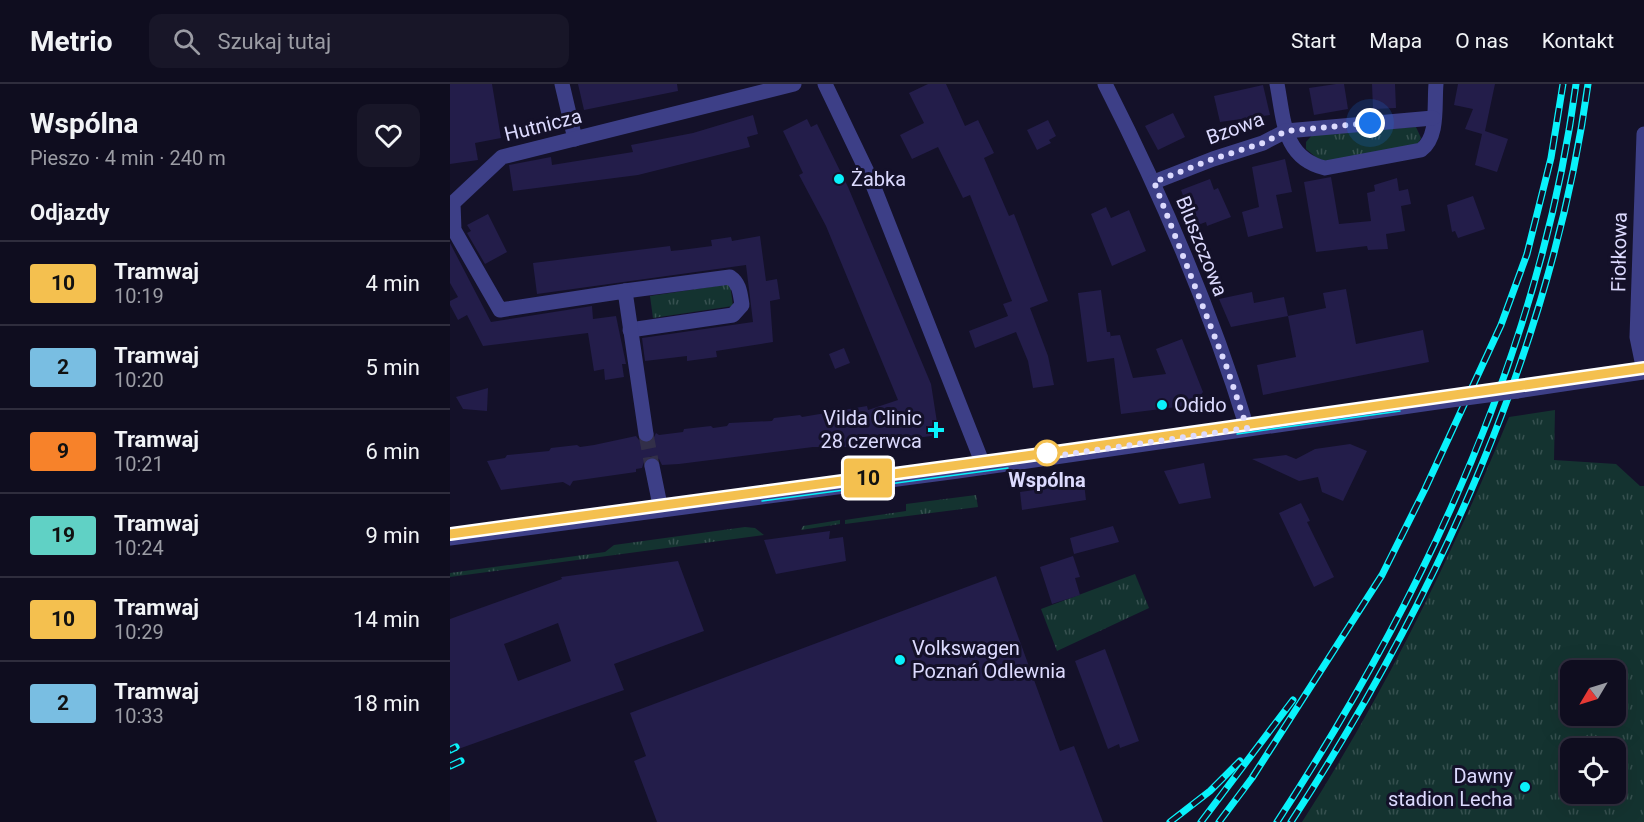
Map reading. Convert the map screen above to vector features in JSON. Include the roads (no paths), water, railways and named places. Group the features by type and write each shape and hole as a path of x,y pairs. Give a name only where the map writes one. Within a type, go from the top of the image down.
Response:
{"street":[{"path":"562,84 575,139"},
{"name":"Hutnicza","path":"625,291 500,310 454,230 453,203 502,157 794,84"},
{"path":"825,84 869,175 984,467"},
{"name":"Bluszczowa","path":"1105,84 1154,182 1227,368 1247,428"},
{"name":"Bzowa","path":"1154,182 1263,143 1286,131 1277,84"},
{"path":"1433,118 1286,131 1300,157 1312,165 1325,168 1421,150 1432,136 1436,84"},
{"name":"Fiołkowa","path":"1644,134 1638,337 1644,371"},
{"path":"630,330 733,315 742,305 741,295 736,282 730,277 625,291 630,330 646,434"},
{"path":"450,538 984,467 1644,371"},
{"path":"652,466 661,510"}],"tunnel":[{"path":"646,434 652,466"}],"tram line":[{"path":"450,534 1026,456 1644,368"},
{"name":"10","path":"450,534 1026,456 1644,368"},
{"path":"1237,434 1400,411"},
{"path":"762,501 1008,468"}],"railway":[{"path":"1219,822 1252,778 1382,575 1425,489 1501,325 1527,254 1551,158 1563,84"},
{"path":"1277,822 1330,738 1380,651 1426,561 1468,469 1504,375 1535,280 1559,182 1576,84"},
{"path":"1291,822 1344,738 1393,651 1439,561 1480,469 1516,375 1547,280 1571,182 1588,84"},
{"path":"1201,822 1293,700"},
{"path":"450,750 456,747"},
{"path":"450,766 461,761"},
{"path":"1170,822 1210,791 1240,761"}],"place":[{"name":"Żabka","path":"839,179"},
{"name":"Odido","path":"1162,405"},
{"name":"Vilda Clinic 28 czerwca","path":"936,430"},
{"name":"Wspólna","path":"1047,453"},
{"name":"Volkswagen Poznań Odlewnia","path":"900,660"},
{"name":"Dawny stadion Lecha","path":"1525,787"}]}
